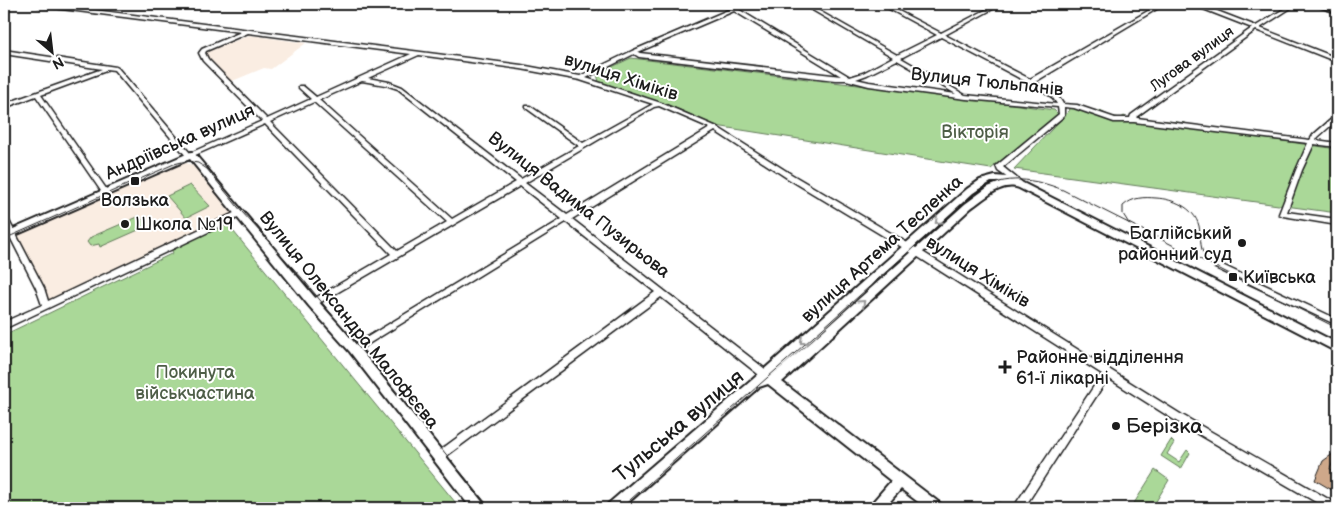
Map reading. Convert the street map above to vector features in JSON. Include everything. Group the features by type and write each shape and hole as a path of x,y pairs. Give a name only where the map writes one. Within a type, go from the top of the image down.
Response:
{"street":[{"name":"вулиця Хіміків","path":"38,4 522,67 581,78 659,104 715,128 1179,418 1335,508"},
{"path":"581,78 634,52 746,4"},
{"path":"804,4 966,97"},
{"path":"882,4 1054,95 1061,104 1062,115 999,166 1000,169 1022,186 1337,348"},
{"path":"734,9 848,78 865,74 1000,4"},
{"path":"1030,82 1163,4"},
{"path":"1196,4 1337,60"},
{"name":"Лугова вулиця","path":"1134,120 1133,116 1256,28 1295,4"},
{"path":"1314,4 1337,12"},
{"path":"246,32 209,47 202,53 205,60 396,254"},
{"name":"Вулиця Олександра Малофєєва","path":"4,52 106,69 116,69 354,349 479,508"},
{"name":"Вулиця Тюльпанів","path":"634,52 640,55 740,68 848,78 869,84 966,97 1044,105 1061,104 1075,106 1119,122 1134,120 1337,145"},
{"name":"Андріївська вулиця","path":"7,235 417,54"},
{"path":"4,106 106,69"},
{"name":"Вулиця Вадима Пузирьова","path":"362,79 387,83 400,88 567,217 765,380 936,508"},
{"path":"300,87 451,222"},
{"path":"38,95 105,192"},
{"path":"313,303 652,106 659,104"},
{"path":"528,107 583,146"},
{"path":"1337,118 1315,136 1299,170 1283,214 1337,222"},
{"path":"354,349 715,128"},
{"name":"вулиця Артема Тесленка","path":"765,380 913,250 968,206 991,189 1010,184 1022,186"},
{"path":"4,326 239,214"},
{"path":"4,219 7,235 40,288 46,306"},
{"path":"1218,266 1337,322"},
{"path":"438,457 660,293"},
{"path":"1018,508 1107,373"},
{"name":"Тульська вулиця","path":"614,508 765,380"},
{"path":"876,508 900,480"}],"shaded area":[{"path":"250,35 306,43 271,69 264,68 230,82 204,53"},
{"name":"Школа №19","path":"186,163 193,165 232,213 48,302 16,234 173,166"}],"green space":[{"name":"Вікторія","path":"631,58 976,99 1054,110 1058,114 991,169 716,126 678,109 599,82 597,74"},
{"name":"Вікторія","path":"1151,105 1153,106 1139,116 1139,118 1186,123 1187,126 1153,122 1337,149 1337,213 1014,169 1069,111 1070,107 1100,111 1110,116 1121,118 1124,116 1126,117 1124,118 1136,118 1136,115"},
{"path":"190,185 210,206 186,218 167,196"},
{"path":"140,216 146,225 143,228 100,247 99,244 90,246 87,242 91,237"},
{"name":"Покинута військчастина","path":"221,225 229,226 460,508 4,508 4,335 173,253 171,249"},
{"path":"1171,440 1174,443 1167,454 1179,462 1187,450 1190,453 1181,469 1161,456"},
{"path":"1155,470 1169,480 1152,508 1131,508"}],"building":[{"path":"1337,452 1337,473 1330,469"},
{"path":"999,502 1007,508 994,508"}],"tram line":[{"path":"4,239 174,164 186,161 198,163 207,169 242,212 302,278 490,508"},
{"path":"621,508 978,190 1010,180 1041,183 1063,190 1129,223"},
{"path":"1129,223 1123,214 1123,206 1131,201 1139,198 1152,198 1176,202 1188,209 1196,219 1199,226 1203,253 1209,262"},
{"path":"1129,223 1337,328"}],"place":[{"name":"Волзька","path":"135,181"},
{"name":"Школа №19","path":"125,224"},
{"name":"Баглійський районний суд","path":"1242,243"},
{"name":"Київська","path":"1233,277"},
{"name":"Районне відділення 61-ї лікарні","path":"1005,367"},
{"name":"Берізка","path":"1116,426"}]}
